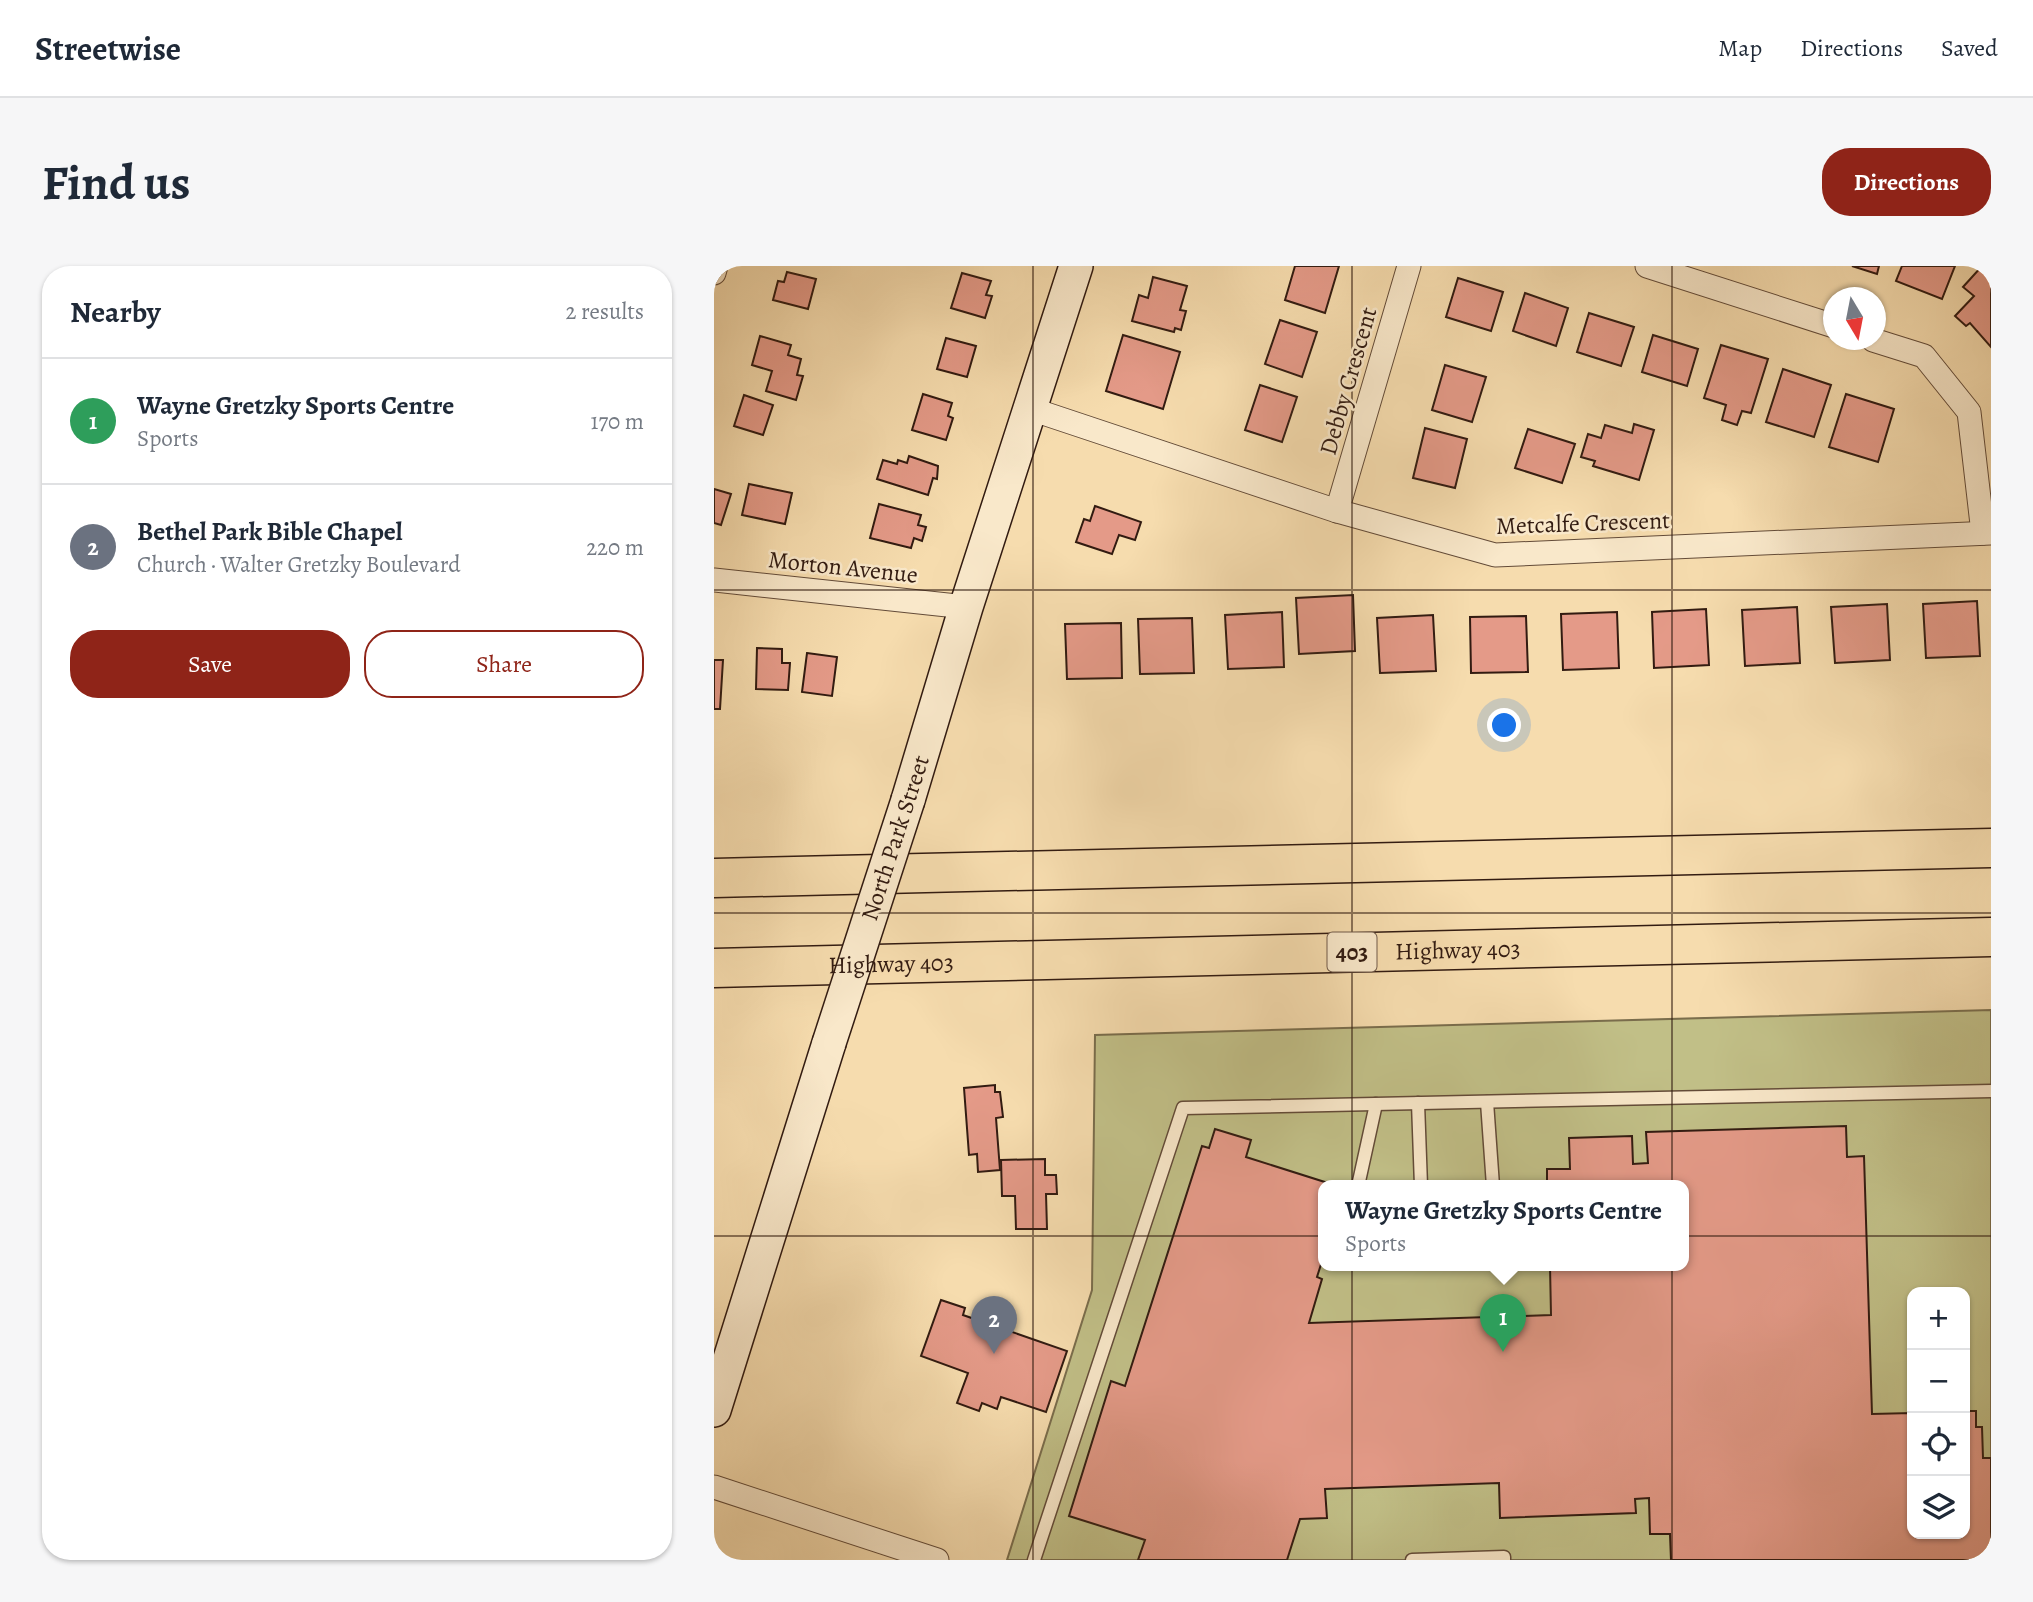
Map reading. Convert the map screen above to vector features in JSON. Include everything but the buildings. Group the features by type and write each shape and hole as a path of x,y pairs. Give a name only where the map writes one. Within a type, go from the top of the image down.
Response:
{"highway":[{"path":"714,878 1991,848"},
{"name":"Highway 403","path":"714,968 1991,937"}],"main road":[{"name":"North Park Street","path":"714,1410 1076,266"}],"street":[{"path":"714,272 716,266"},
{"name":"Debby Crescent","path":"1337,512 1409,266"},
{"path":"1647,266 1823,323"},
{"path":"1886,344 1924,356 1969,412 1987,533"},
{"name":"Metcalfe Crescent","path":"1031,409 1337,512 1495,555 1987,533"},
{"name":"Morton Avenue","path":"714,580 966,607"},
{"path":"714,1487 937,1560"}],"lane":[{"path":"1034,1560 1183,1108 1991,1091"},
{"path":"1487,1102 1493,1180"},
{"path":"1418,1103 1421,1180"},
{"path":"1359,1180 1376,1104"},
{"path":"1412,1560 1503,1557 1504,1560"}],"shaded area":[{"path":"1991,1010 1991,1560 1007,1560 1092,1290 1095,1035"}],"place":[{"name":"Wayne Gretzky Sports Centre","path":"1503,1352"},
{"name":"Bethel Park Bible Chapel","path":"994,1354"}]}
